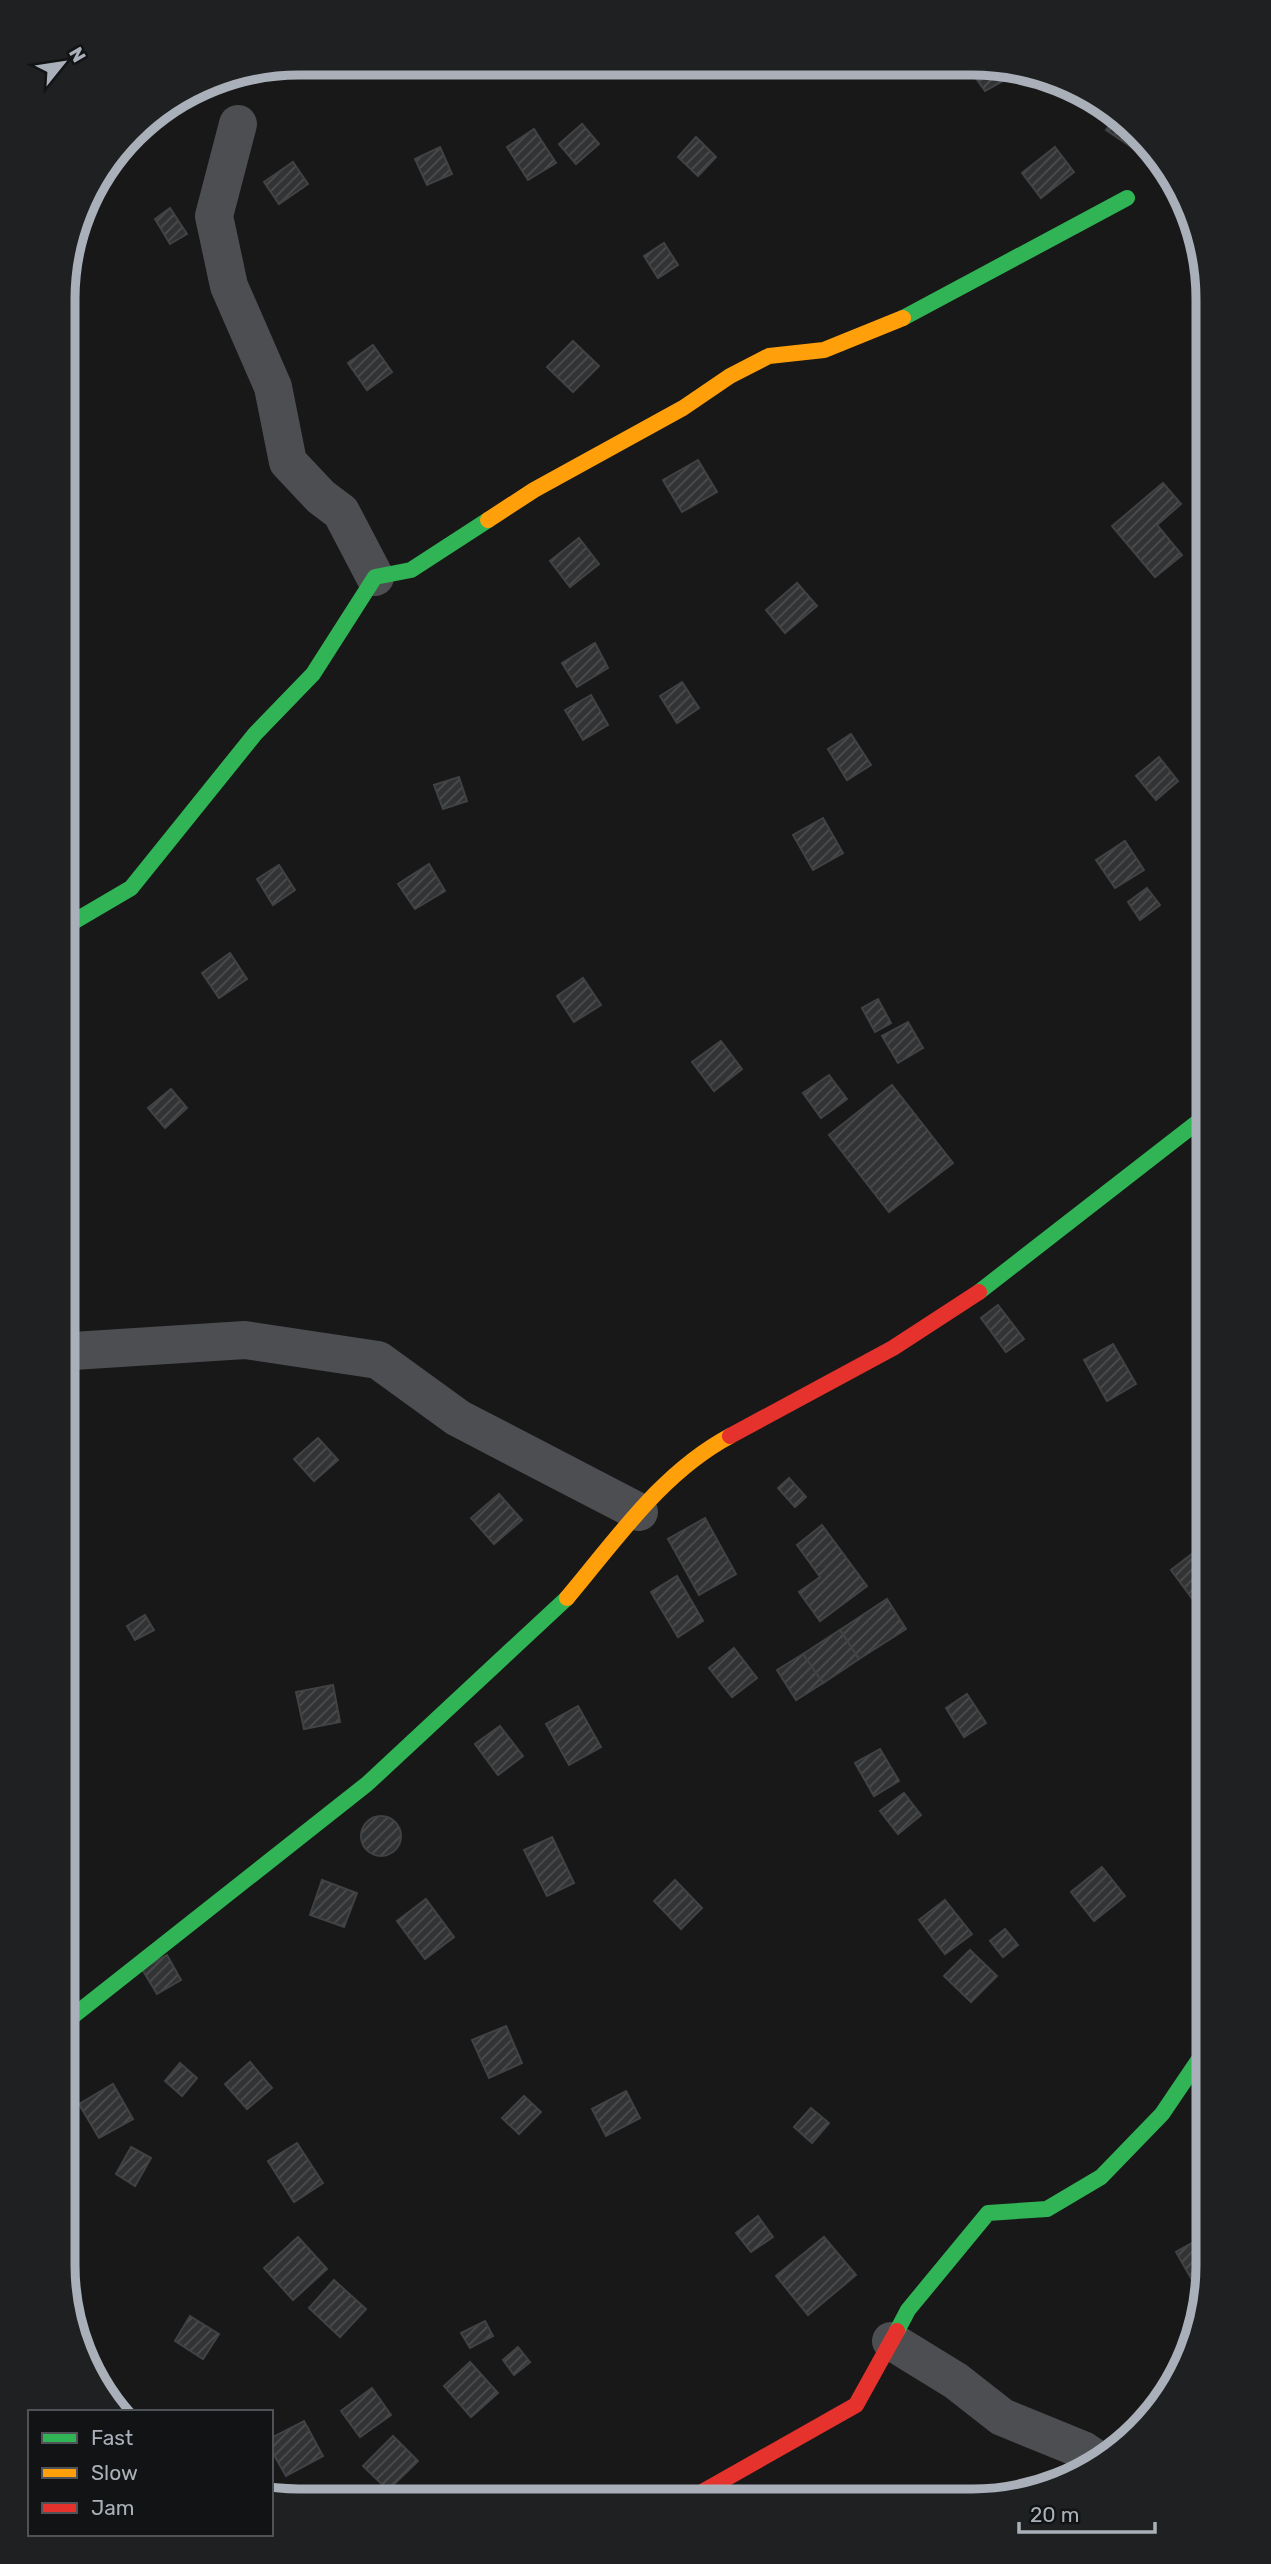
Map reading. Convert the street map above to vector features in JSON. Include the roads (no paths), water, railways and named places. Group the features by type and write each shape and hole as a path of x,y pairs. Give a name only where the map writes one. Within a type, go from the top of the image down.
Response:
{"street":[{"path":"238,124 214,216 229,286 273,387 288,462 321,497 341,512 375,577"},
{"path":"76,920 131,888 255,734 313,674 375,577 411,570 534,490 683,408 769,356 824,350 917,313 1127,198"},
{"path":"75,2014 367,1784 557,1610 659,1488 707,1448 892,1348 963,1304 1196,1124"},
{"path":"75,1351 245,1340 378,1360 458,1418 639,1512"},
{"path":"707,2489 856,2405 908,2310 988,2213 1047,2209 1101,2177 1162,2114 1195,2065"},
{"path":"891,2341 956,2381 1002,2417 1090,2455"}]}
